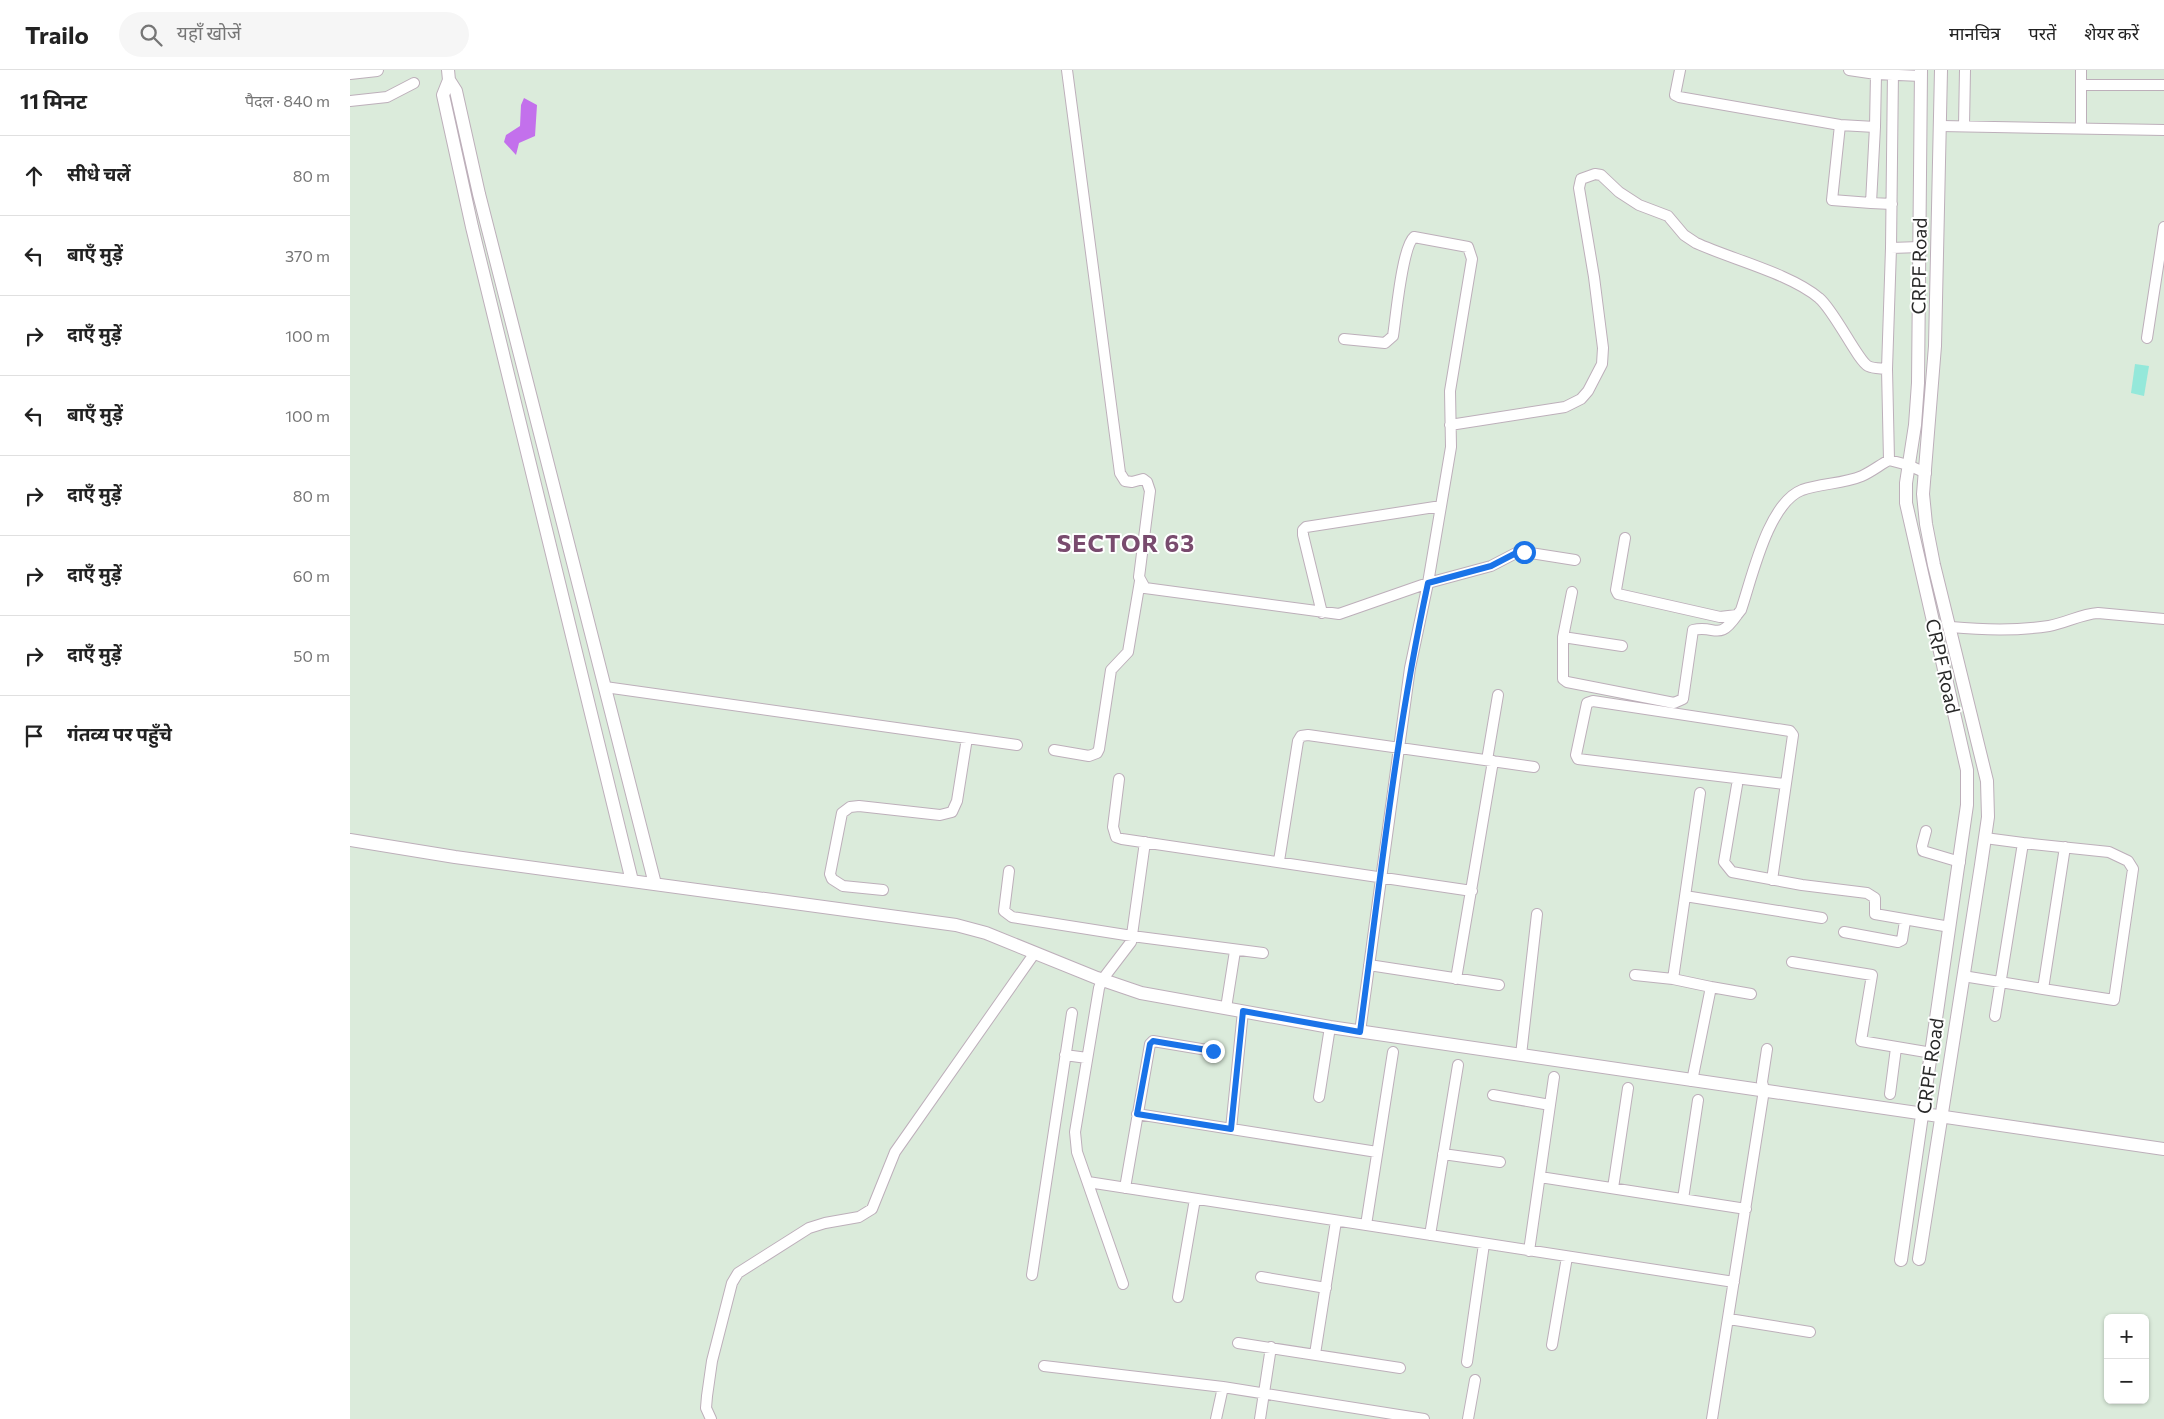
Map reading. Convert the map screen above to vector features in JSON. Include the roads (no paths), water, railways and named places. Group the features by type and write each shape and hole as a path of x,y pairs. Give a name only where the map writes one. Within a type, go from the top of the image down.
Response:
{"street":[{"path":"350,73 377,70"},
{"path":"1054,750 1089,756 1097,753 1099,750 1111,670 1128,652 1140,581 1150,491 1147,482 1143,479 1132,482 1125,480 1120,473 1067,70"},
{"path":"1680,70 1675,89 1675,95 1679,98 1840,125 1875,127"},
{"path":"1849,70 1876,74 1921,73"},
{"path":"1919,1259 1985,838 1989,801 1987,781 1926,524 1923,494 1935,346 1941,70"},
{"path":"1964,70 1964,126"},
{"path":"2081,70 2081,129"},
{"path":"1889,460 1887,369 1892,204 1893,73"},
{"name":"CRPF Road","path":"1901,1260 1967,804 1967,770 1909,523 1906,503 1908,464 1915,426 1918,383 1921,73"},
{"path":"1871,203 1876,74"},
{"path":"448,75 456,91 478,194 655,884"},
{"path":"448,75 443,95 472,227 632,881"},
{"path":"350,100 387,97 414,83"},
{"path":"2081,85 2164,85"},
{"path":"1840,125 1832,200 1892,204"},
{"path":"1921,128 1964,126 2164,130"},
{"path":"1450,425 1565,407 1582,398 1596,377 1602,364 1603,348 1580,188 1584,177 1595,174 1601,175 1619,192 1639,205 1668,216 1684,235 1696,243 1787,279 1813,293 1826,305 1865,364 1887,369"},
{"path":"2147,338 2164,227"},
{"path":"1344,339 1385,343 1393,336 1404,259 1410,240 1414,237 1468,247 1472,259 1450,391 1451,447 1428,583 1410,668 1360,1032"},
{"path":"1891,248 1920,247"},
{"path":"1572,592 1563,637 1562,679 1567,682 1674,703 1683,699 1693,630 1723,630 1728,628 1742,610 1765,535 1776,516 1791,497 1801,491 1862,476 1889,460 1908,464 1926,473"},
{"path":"1322,613 1303,530 1306,527 1441,506"},
{"path":"1625,538 1616,590 1618,594 1720,617 1737,615"},
{"path":"1140,581 1145,588 1150,590 1322,613 1348,612 1428,583 1491,566 1516,553 1524,552 1575,560"},
{"path":"1951,627 1984,630 2049,626 2088,614 2098,613 2164,619"},
{"path":"1563,637 1622,646"},
{"path":"605,687 1017,745"},
{"path":"1456,979 1472,891 1498,695"},
{"path":"1772,880 1784,784 1793,735 1786,729 1593,701 1587,703 1585,708 1576,755 1582,760 1784,784"},
{"path":"1279,861 1298,742 1301,736 1308,735 1398,746 1534,767"},
{"path":"883,890 843,886 832,879 830,874 842,813 850,807 859,806 940,815 952,812 957,801 967,738"},
{"path":"1119,779 1113,833 1122,839 1472,891"},
{"path":"1737,785 1724,862 1728,868 1738,874 1868,893 1875,898 1874,914 1905,921 1950,927"},
{"path":"1673,979 1700,793"},
{"path":"1926,831 1923,851 1960,862"},
{"path":"1963,976 2114,1000 2132,887 2133,870 2128,862 2120,856 2109,852 1985,838"},
{"path":"350,840 956,925 986,933 1034,954 1141,993 1330,1027 2164,1149"},
{"path":"1123,1284 1075,1142 1077,1117 1102,980 1128,948 1132,936 1145,842"},
{"path":"1994,1016 2023,843"},
{"path":"2043,989 2065,848"},
{"path":"1009,871 1004,906 1007,915 1132,936 1263,953"},
{"path":"1685,896 1822,918"},
{"path":"1521,1055 1536,914"},
{"path":"1844,932 1898,942 1902,940 1905,921"},
{"path":"1226,1008 1235,950"},
{"path":"711,1419 706,1404 712,1361 735,1277 752,1263 809,1228 864,1216 872,1209 896,1152 1034,954"},
{"path":"1792,962 1872,975 1861,1041 1932,1053"},
{"path":"1369,965 1499,985"},
{"path":"1635,975 1673,979 1751,994"},
{"path":"1692,1081 1710,987"},
{"path":"1231,1129 1243,1011"},
{"path":"1032,1276 1072,1013"},
{"path":"1319,1097 1330,1027"},
{"path":"1125,1188 1150,1044 1153,1041 1213,1051"},
{"path":"1890,1094 1896,1048"},
{"path":"1712,1419 1746,1209 1764,1090 1762,1082 1768,1049"},
{"path":"1366,1225 1393,1052"},
{"path":"1065,1055 1087,1058"},
{"path":"1430,1235 1458,1065"},
{"path":"1529,1251 1554,1077"},
{"path":"1613,1188 1628,1088"},
{"path":"1493,1095 1550,1105"},
{"path":"1683,1199 1698,1100"},
{"path":"1137,1114 1378,1152"},
{"path":"1443,1154 1500,1162"},
{"path":"1540,1177 1746,1209"},
{"path":"1088,1182 1734,1282"},
{"path":"1178,1297 1195,1199"},
{"path":"1315,1354 1336,1220"},
{"path":"1467,1362 1484,1244"},
{"path":"1552,1345 1567,1257"},
{"path":"1262,1277 1326,1288"},
{"path":"1729,1319 1810,1332"},
{"path":"1238,1343 1400,1368"},
{"path":"1260,1419 1271,1347"},
{"path":"1044,1366 1223,1387 1424,1419"},
{"path":"1468,1419 1475,1380"},
{"path":"1216,1419 1223,1387"}],"district":[{"name":"SECTOR 63","path":"1126,544"}]}
